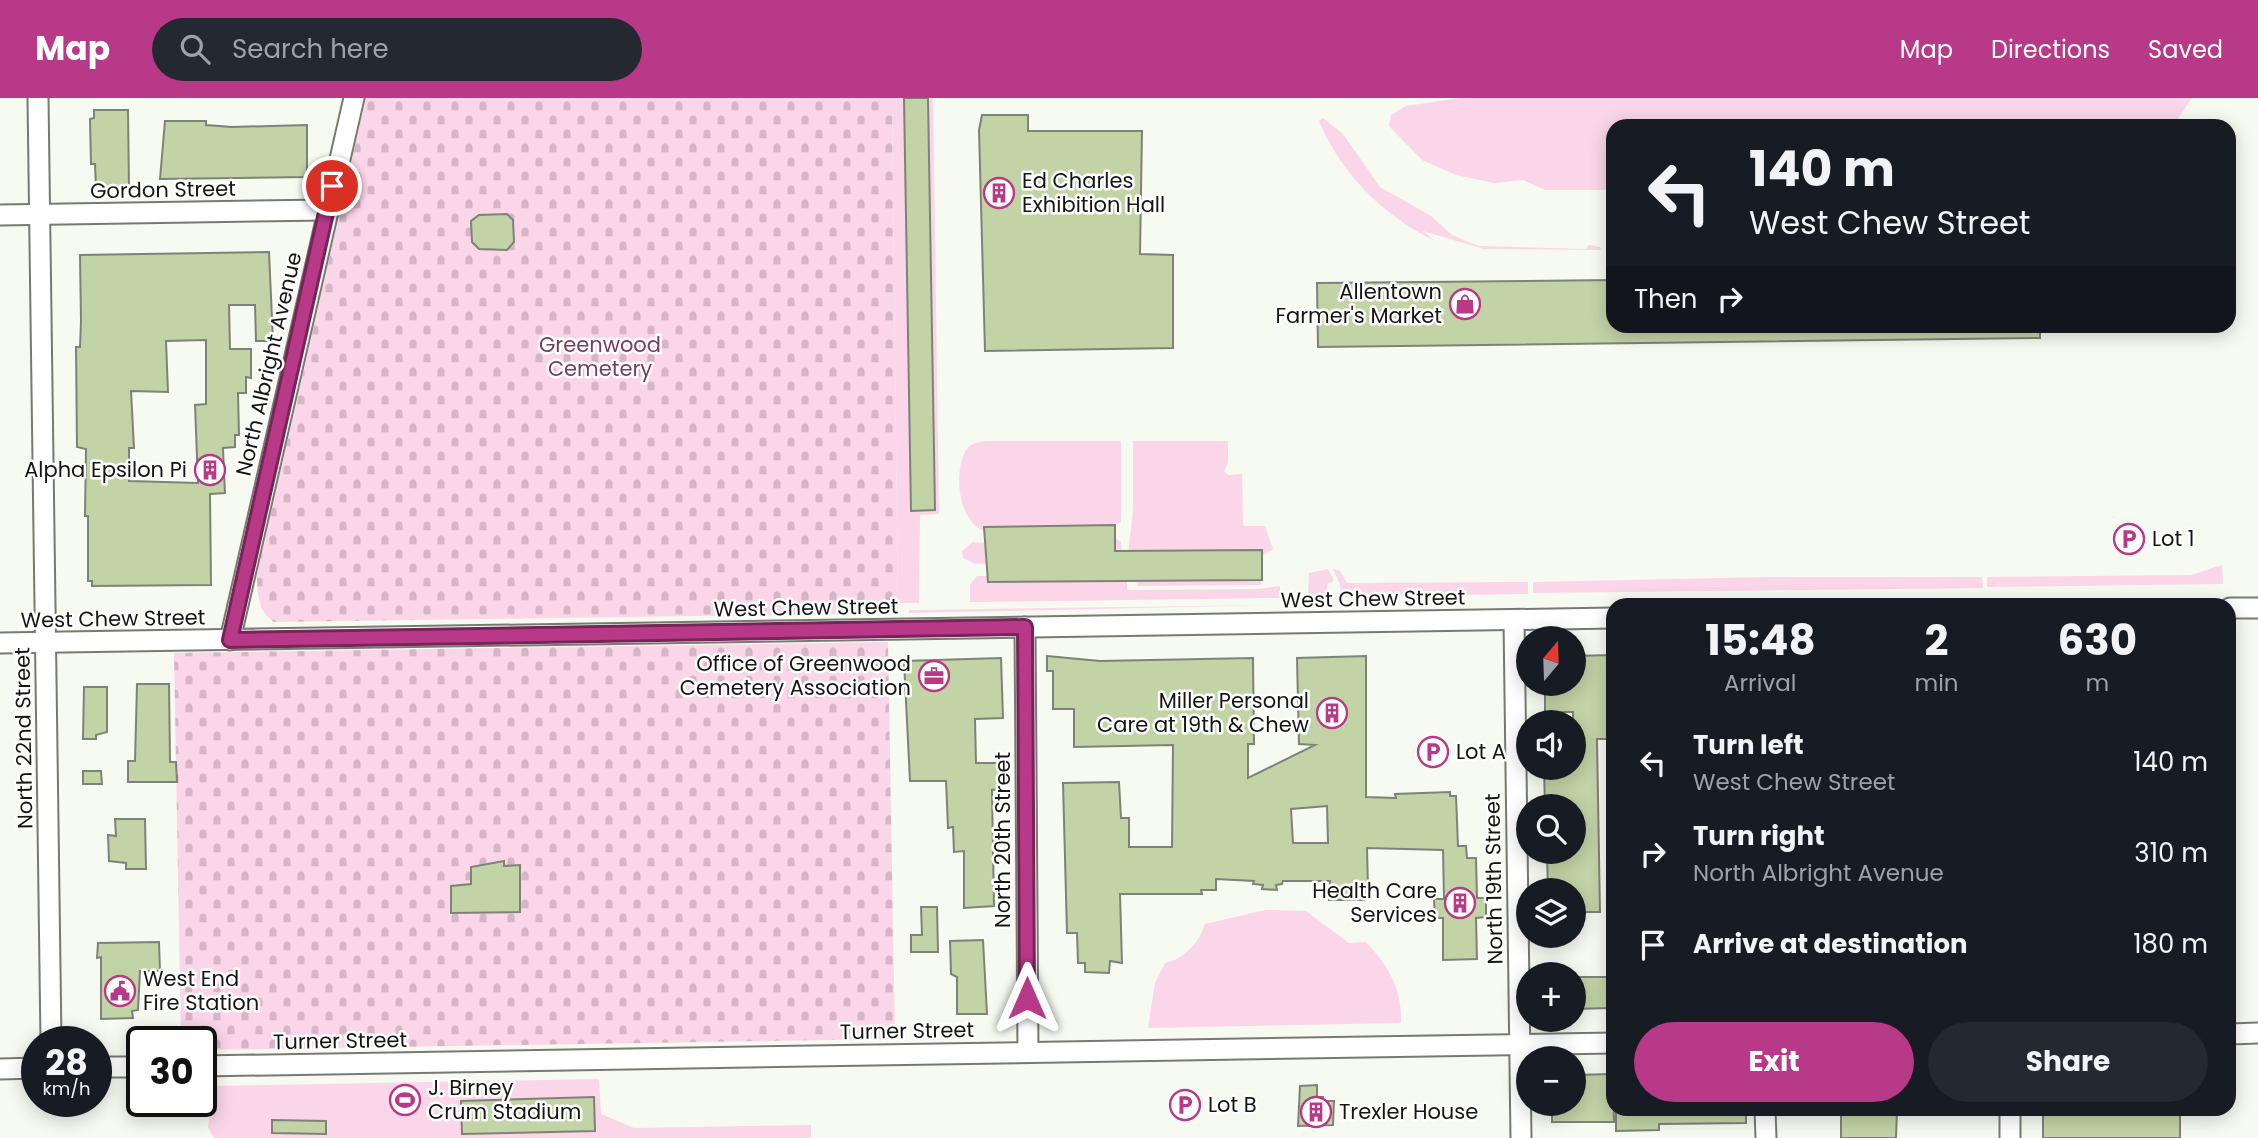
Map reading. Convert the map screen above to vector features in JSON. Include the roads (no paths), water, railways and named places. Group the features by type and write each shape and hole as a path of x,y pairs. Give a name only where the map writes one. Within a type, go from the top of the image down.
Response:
{"street":[{"name":"North 22nd Street","path":"38,98 51,1026"},
{"name":"North Albright Avenue","path":"230,640 326,210 354,98"},
{"name":"Gordon Street","path":"0,215 326,210"},
{"path":"2236,608 2258,608"},
{"name":"West Chew Street","path":"0,643 1606,618"},
{"name":"North 19th Street","path":"1514,620 1521,1138"},
{"name":"North 20th Street","path":"1025,627 1028,1052"},
{"path":"2236,1034 2258,1033"},
{"name":"Turner Street","path":"217,1066 1606,1043"},
{"path":"0,1069 21,1068"},
{"path":"1766,1116 1766,1138"},
{"path":"2010,1116 2010,1138"}],"place":[{"name":"Ed Charles Exhibition Hall","path":"999,193"},
{"name":"Allentown Farmer's Market","path":"1465,304"},
{"name":"Alpha Epsilon Pi","path":"210,470"},
{"name":"Lot 1","path":"2129,539"},
{"name":"Office of Greenwood Cemetery Association","path":"934,676"},
{"name":"Miller Personal Care at 19th & Chew","path":"1332,713"},
{"name":"Lot A","path":"1433,752"},
{"name":"Health Care Services","path":"1460,903"},
{"name":"West End Fire Station","path":"120,991"},
{"name":"J. Birney Crum Stadium","path":"405,1100"},
{"name":"Lot B","path":"1185,1105"},
{"name":"Trexler House","path":"1316,1112"}],"park label":[{"name":"Greenwood Cemetery","path":"600,357"}]}
